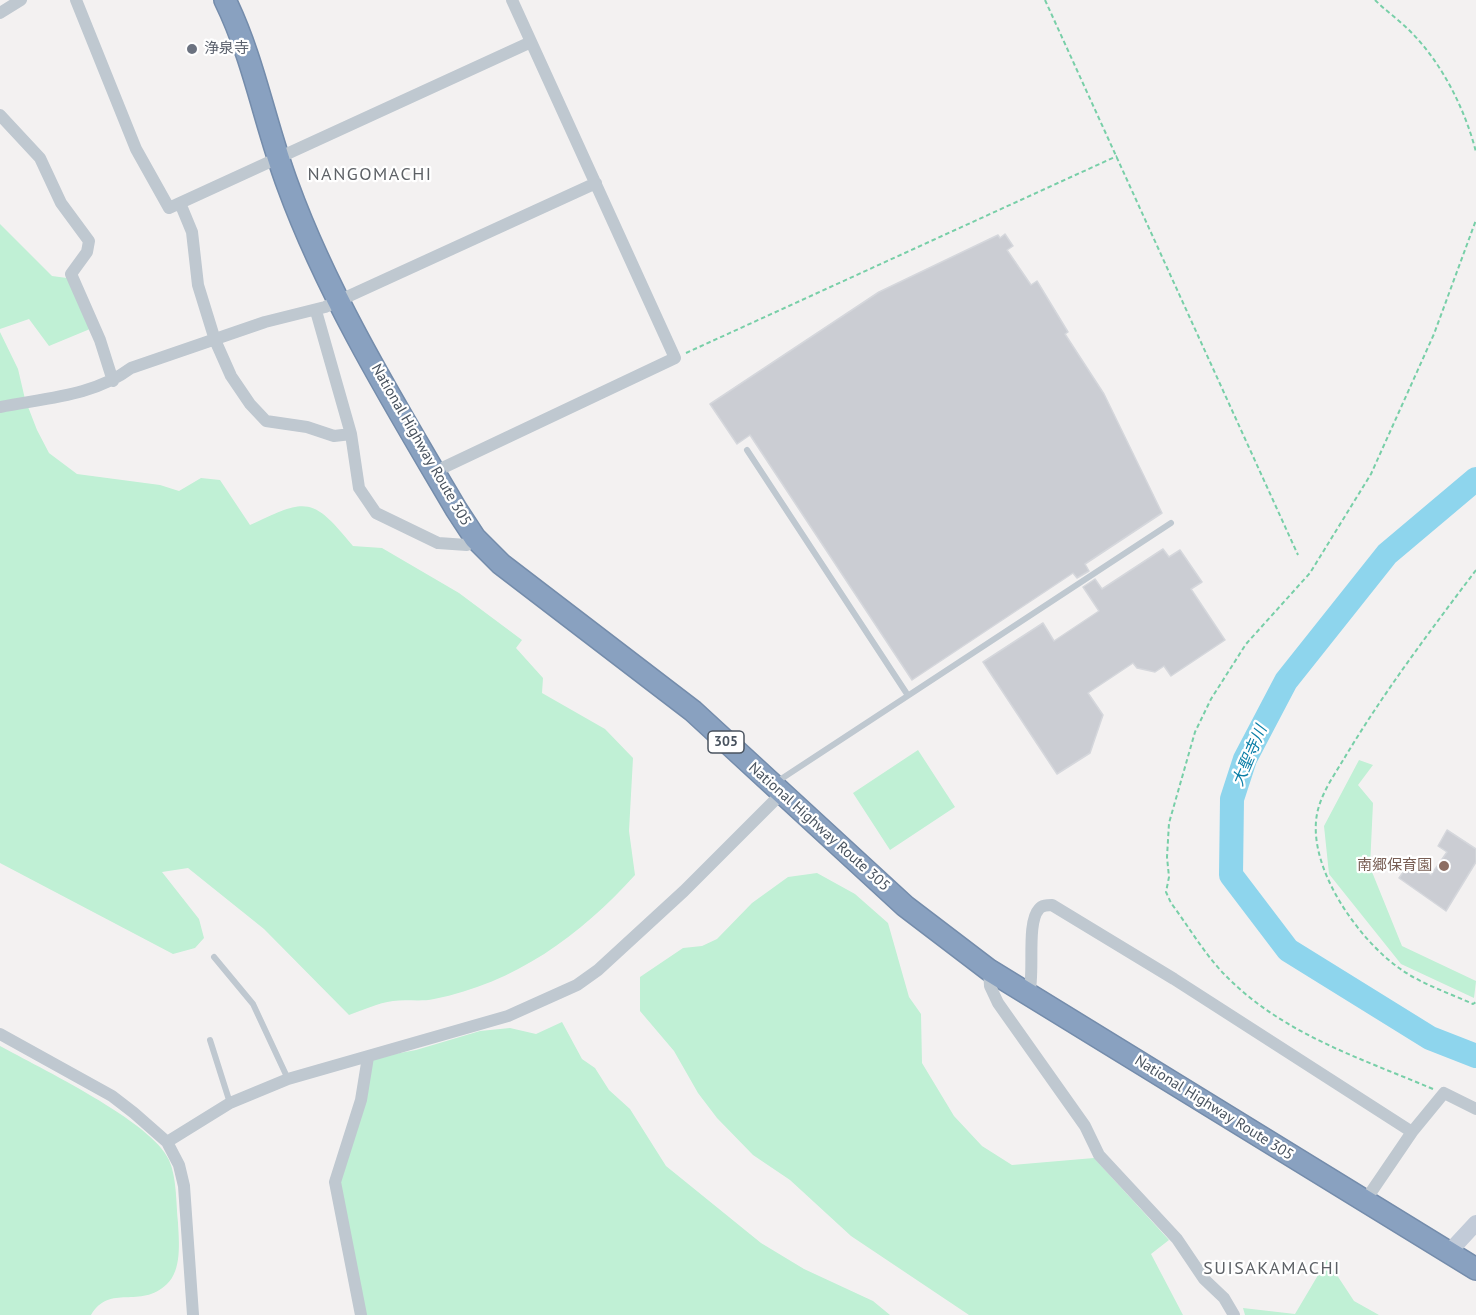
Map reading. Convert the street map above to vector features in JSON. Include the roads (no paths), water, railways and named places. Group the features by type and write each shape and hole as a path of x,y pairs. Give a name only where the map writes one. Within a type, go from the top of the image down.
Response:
{"highway":[{"name":"National Highway Route 305","path":"225,0 241,38 287,184 339,299 434,472 475,538 530,588 693,711 905,906 989,970 1476,1269"}],"street":[{"path":"0,13 21,0"},
{"path":"76,0 136,149 170,208 279,155 531,42"},
{"path":"434,472 675,358 512,0"},
{"path":"0,116 40,158 61,203 89,241 87,252 71,273 100,340 113,381"},
{"path":"0,407 97,389 131,368 265,322 316,311 596,183"},
{"path":"180,202 192,232 198,285 215,340 231,376 250,404 266,421 307,427 334,436 351,434"},
{"path":"316,311 351,434 360,488 376,513 438,543 467,545 475,538"},
{"path":"167,1142 230,1103 288,1079 508,1016 577,985 598,970 684,891 777,789"},
{"path":"1029,994 1038,910 1044,905 1052,905 1184,985 1413,1132"},
{"path":"989,970 990,986 998,1003 1085,1126 1099,1155 1177,1239 1204,1280 1224,1298 1234,1315"},
{"path":"0,1034 112,1095 167,1142 179,1166 184,1186 193,1315"},
{"path":"361,1315 335,1182 361,1100 368,1057"},
{"path":"1365,1201 1413,1132 1444,1093 1476,1109"},
{"path":"1450,1251 1476,1223"}],"lane":[{"path":"747,450 907,694"},
{"path":"777,789 907,694 1171,523"},
{"path":"214,957 253,1004 288,1079"},
{"path":"210,1040 230,1103"}],"waterway":[{"name":"大聖寺川","path":"1476,479 1387,554 1286,681 1245,759 1232,799 1231,875 1288,950 1430,1038 1476,1056"}],"place":[{"name":"浄泉寺","path":"192,49"},
{"name":"南郷保育園","path":"1444,866"}],"district":[{"name":"NANGOMACHI","path":"370,175"},
{"name":"SUISAKAMACHI","path":"1272,1269"}]}
